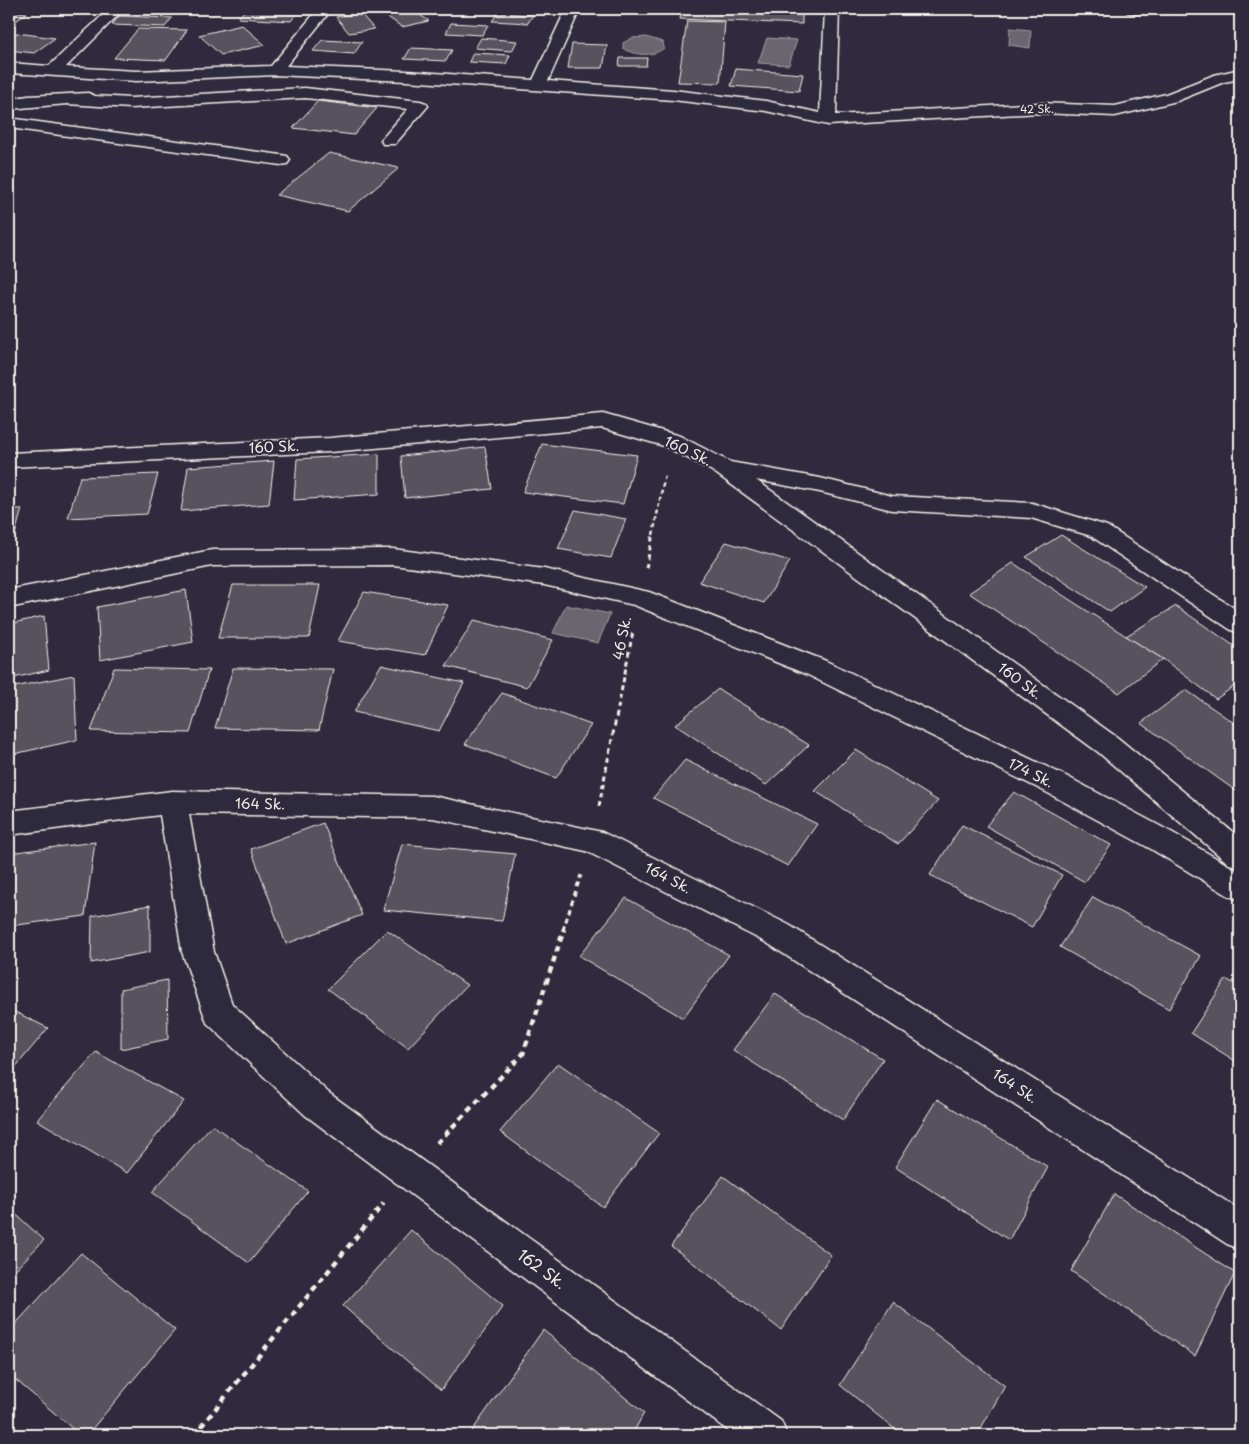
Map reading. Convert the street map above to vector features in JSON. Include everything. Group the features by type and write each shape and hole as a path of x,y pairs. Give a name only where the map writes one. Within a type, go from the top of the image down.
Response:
{"street":[{"path":"54,70 117,9"},
{"path":"275,70 325,9"},
{"path":"539,85 573,9"},
{"path":"828,120 832,9"},
{"path":"1132,9 1169,9"},
{"path":"9,68 136,76 275,70 348,74"},
{"path":"70,100 232,80 315,80 348,74"},
{"name":"42 Sk.","path":"348,74 673,95 766,106 828,120 1039,108 1115,111 1171,98 1220,78 1240,74"},
{"path":"9,104 21,101 70,100 131,103 305,93 420,106 389,140"},
{"path":"9,123 281,160"},
{"name":"160 Sk.","path":"9,460 330,445 603,421 672,441 722,467 1108,745 1240,855"},
{"path":"722,467 820,485 892,503 1032,511 1099,531 1240,624"},
{"name":"174 Sk.","path":"9,599 212,558 383,557 544,577 640,598 817,668 1056,784 1162,841 1240,887"},
{"name":"164 Sk.","path":"9,823 172,802 433,807 592,840 778,934 1240,1231"},
{"name":"162 Sk.","path":"172,802 198,952 219,1013 317,1104 767,1435"}],"path":[{"name":"46 Sk.","path":"592,840 672,441"}],"shaded area":[{"path":"1010,28 1031,30 1030,48 1009,45"},
{"path":"646,37 663,42 664,48 655,53 638,54 623,48 623,43 632,38"},
{"path":"767,38 797,40 789,65 758,63"},
{"path":"566,605 610,614 598,643 553,633"}],"building":[{"path":"166,9 204,9 200,13 163,12"},
{"path":"246,9 301,9 291,21 238,18"},
{"path":"411,9 429,21 402,27 379,11"},
{"path":"682,9 802,9 802,24 680,19"},
{"path":"9,11 27,13 9,26"},
{"path":"360,13 374,29 349,33 336,17"},
{"path":"498,13 533,15 528,23 492,21"},
{"path":"119,16 172,18 165,27 112,25"},
{"path":"687,21 725,22 720,83 678,82"},
{"path":"451,23 488,25 482,35 446,33"},
{"path":"242,25 265,45 221,55 199,35"},
{"path":"138,29 187,30 166,60 114,58"},
{"path":"17,33 55,38 34,53 9,50 9,38"},
{"path":"481,38 517,41 512,51 475,48"},
{"path":"322,40 362,42 354,54 313,51"},
{"path":"572,44 607,45 603,68 568,68"},
{"path":"411,48 452,50 446,61 404,59"},
{"path":"473,53 510,55 506,64 469,62"},
{"path":"620,58 647,58 646,66 619,66"},
{"path":"736,69 803,74 799,91 731,86"},
{"path":"318,101 377,108 354,135 293,128"},
{"path":"329,153 399,168 348,211 276,195"},
{"path":"542,444 637,455 623,504 523,492"},
{"path":"485,447 492,489 405,498 401,456"},
{"path":"379,454 379,494 294,500 297,459"},
{"path":"274,461 269,504 181,511 188,467"},
{"path":"158,474 147,514 68,518 80,477"},
{"path":"9,509 22,509 13,541 9,541"},
{"path":"575,510 626,519 611,558 558,549"},
{"path":"1061,535 1145,587 1110,612 1026,557"},
{"path":"726,542 790,561 764,603 699,582"},
{"path":"1013,563 1163,659 1119,693 969,593"},
{"path":"233,585 320,585 309,638 218,638"},
{"path":"186,590 193,642 100,660 97,607"},
{"path":"364,592 448,605 425,655 338,641"},
{"path":"1176,606 1240,650 1240,682 1216,699 1163,659 1126,636"},
{"path":"44,616 49,670 9,679 9,624"},
{"path":"474,620 553,640 527,687 446,666"},
{"path":"381,665 464,683 439,731 354,712"},
{"path":"114,668 209,670 190,733 91,731"},
{"path":"233,668 333,669 319,730 215,728"},
{"path":"74,675 77,740 9,755 9,688"},
{"path":"718,689 809,745 766,785 675,725"},
{"path":"1186,690 1240,727 1240,794 1141,723"},
{"path":"502,693 591,725 556,778 465,744"},
{"path":"856,750 938,801 898,844 815,791"},
{"path":"685,760 817,824 788,866 653,798"},
{"path":"1014,792 1111,845 1085,882 986,826"},
{"path":"323,823 362,915 286,944 251,849"},
{"path":"962,825 1062,875 1032,927 930,875"},
{"path":"95,842 85,916 9,926 9,853"},
{"path":"402,844 515,854 502,921 383,910"},
{"path":"1093,897 1201,956 1169,1009 1060,947"},
{"path":"626,898 729,955 683,1018 579,956"},
{"path":"150,905 150,952 91,963 92,916"},
{"path":"387,930 467,985 408,1048 328,989"},
{"path":"1226,979 1240,987 1240,1064 1191,1033"},
{"path":"167,980 168,1039 121,1049 121,989"},
{"path":"775,994 883,1059 843,1120 733,1050"},
{"path":"9,1009 48,1028 9,1075"},
{"path":"96,1052 184,1101 127,1173 37,1120"},
{"path":"558,1063 659,1133 603,1207 500,1132"},
{"path":"937,1099 1048,1167 1009,1240 895,1167"},
{"path":"212,1125 308,1191 249,1263 152,1192"},
{"path":"723,1176 831,1255 781,1330 671,1246"},
{"path":"1114,1194 1235,1273 1195,1356 1071,1271"},
{"path":"9,1208 44,1240 9,1276"},
{"path":"411,1230 503,1306 441,1390 343,1306"},
{"path":"81,1253 175,1330 87,1435 80,1435 9,1374 9,1331"},
{"path":"893,1302 1005,1386 977,1435 902,1435 840,1385"},
{"path":"543,1330 644,1413 632,1435 476,1435 472,1431"}]}
